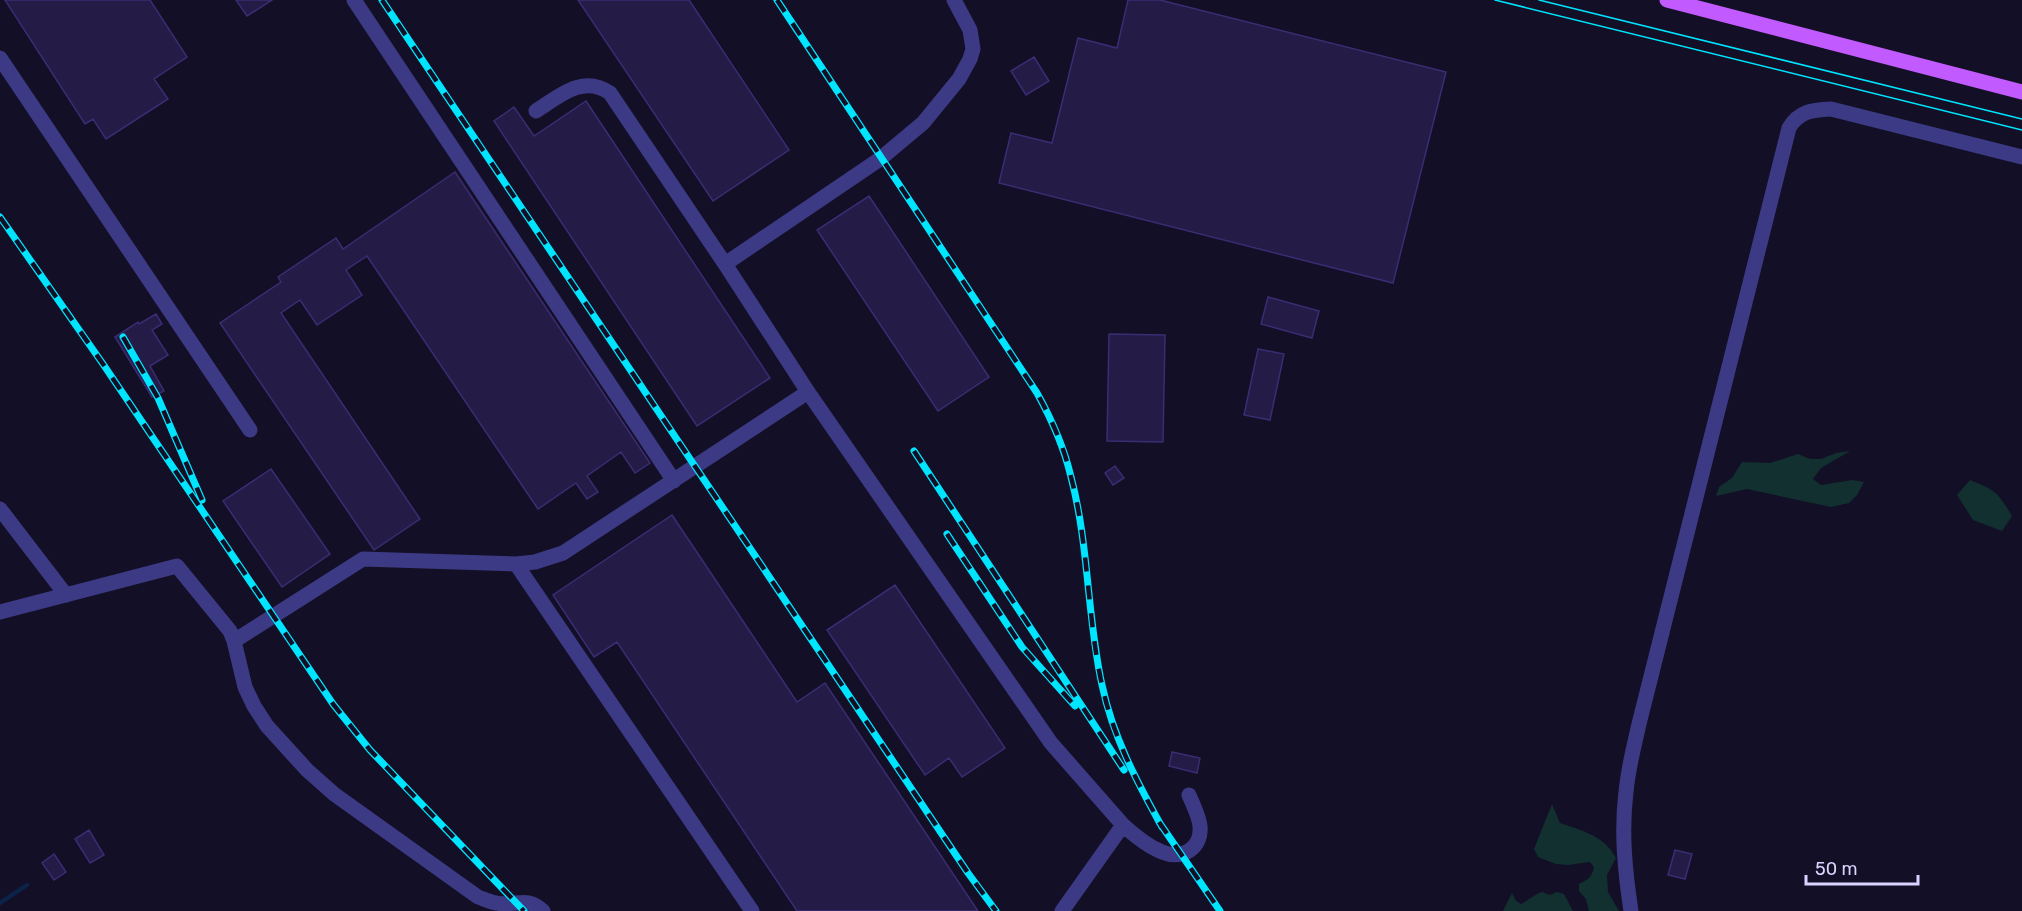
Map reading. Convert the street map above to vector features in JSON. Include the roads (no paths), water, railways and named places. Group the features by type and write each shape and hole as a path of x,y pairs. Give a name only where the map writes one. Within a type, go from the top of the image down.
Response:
{"main road":[{"path":"1666,0 2022,92"}],"lane":[{"path":"354,0 674,481"},
{"path":"725,264 880,159 930,115 959,79 974,49 970,30 954,0"},
{"path":"0,58 250,430"},
{"path":"536,111 571,89 583,86 594,85 610,93 808,392 1051,743 1123,825 1142,841 1162,852 1180,855 1189,852 1197,843 1200,827 1189,795"},
{"path":"1631,911 1623,850 1624,820 1626,791 1637,733 1789,128 1795,118 1813,110 1831,109 2022,157"},
{"path":"234,641 363,559 516,564 535,562 563,554 808,392"},
{"path":"0,509 66,595"},
{"path":"516,564 752,911"},
{"path":"0,612 177,566 224,622 234,641 245,687 254,706 267,726 307,770 334,794 478,897 497,903 528,901 543,911"},
{"path":"1062,911 1123,825"}],"waterway":[{"path":"0,903 27,885"}],"tram line":[{"path":"1495,0 2022,130"},
{"path":"1539,0 2022,119"}],"railway":[{"path":"382,0 968,873 996,911"},
{"path":"777,0 1037,393 1053,424 1065,455 1077,503 1097,659 1112,723 1127,759 1162,827"},
{"path":"0,217 103,364 333,704 370,750 524,911"},
{"path":"123,337 158,398 202,500"},
{"path":"914,451 1124,770"},
{"path":"947,534 1022,647 1075,706"},
{"path":"1159,822 1220,911"}]}
